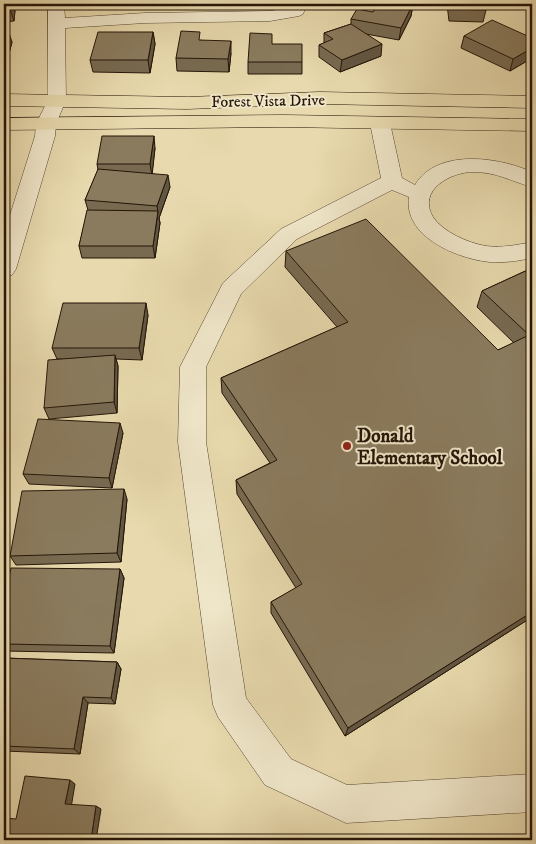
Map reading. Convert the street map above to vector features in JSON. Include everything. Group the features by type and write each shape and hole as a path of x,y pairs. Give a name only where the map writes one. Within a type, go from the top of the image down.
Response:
{"main road":[{"name":"Forest Vista Drive","path":"4,100 187,102 320,98 532,102"},
{"path":"378,100 380,123"},
{"name":"Forest Vista Drive","path":"4,124 283,121 532,125"}],"street":[{"path":"4,269 38,158 46,124 57,100 56,4"},
{"path":"56,24 145,18 270,16 293,12 297,10 299,4"},
{"path":"380,123 392,181"},
{"path":"532,180 503,168 482,165 461,166 443,171 429,180 420,195 419,207 426,223 440,237 462,248 486,254 512,255 532,250"},
{"path":"392,181 420,195"},
{"path":"392,181 289,234 231,289 193,367 192,442 230,706 278,772 346,804 532,793"}],"building":[{"path":"4,4 11,4 10,9 4,10"},
{"path":"378,4 413,4 401,28 351,19 357,9 373,12"},
{"path":"451,4 484,4 486,10 452,9"},
{"path":"492,20 532,38 532,48 513,59 464,36"},
{"path":"351,24 382,44 342,60 319,45 333,39 324,33"},
{"path":"4,30 8,30 4,45"},
{"path":"181,31 200,32 199,40 231,41 228,59 176,58"},
{"path":"98,32 153,32 148,60 90,60"},
{"path":"250,33 272,34 272,44 302,44 302,62 248,62"},
{"path":"102,136 154,136 150,164 97,164"},
{"path":"98,169 168,175 157,206 85,200"},
{"path":"87,210 158,211 153,246 79,246"},
{"path":"366,219 498,350 529,335 482,291 532,268 532,612 348,728 271,602 302,584 236,480 277,460 221,378 348,322 286,251"},
{"path":"63,303 146,303 139,348 52,348"},
{"path":"115,355 114,402 44,408 48,360"},
{"path":"38,419 120,423 109,478 23,474"},
{"path":"124,489 117,553 10,556 22,491"},
{"path":"11,568 120,569 110,646 4,644 4,598"},
{"path":"4,658 117,662 111,698 83,697 74,749 4,746"},
{"path":"25,776 70,780 65,804 96,806 91,840 4,840 4,818 16,819"}],"place":[{"name":"Donald Elementary School","path":"347,446"}]}
